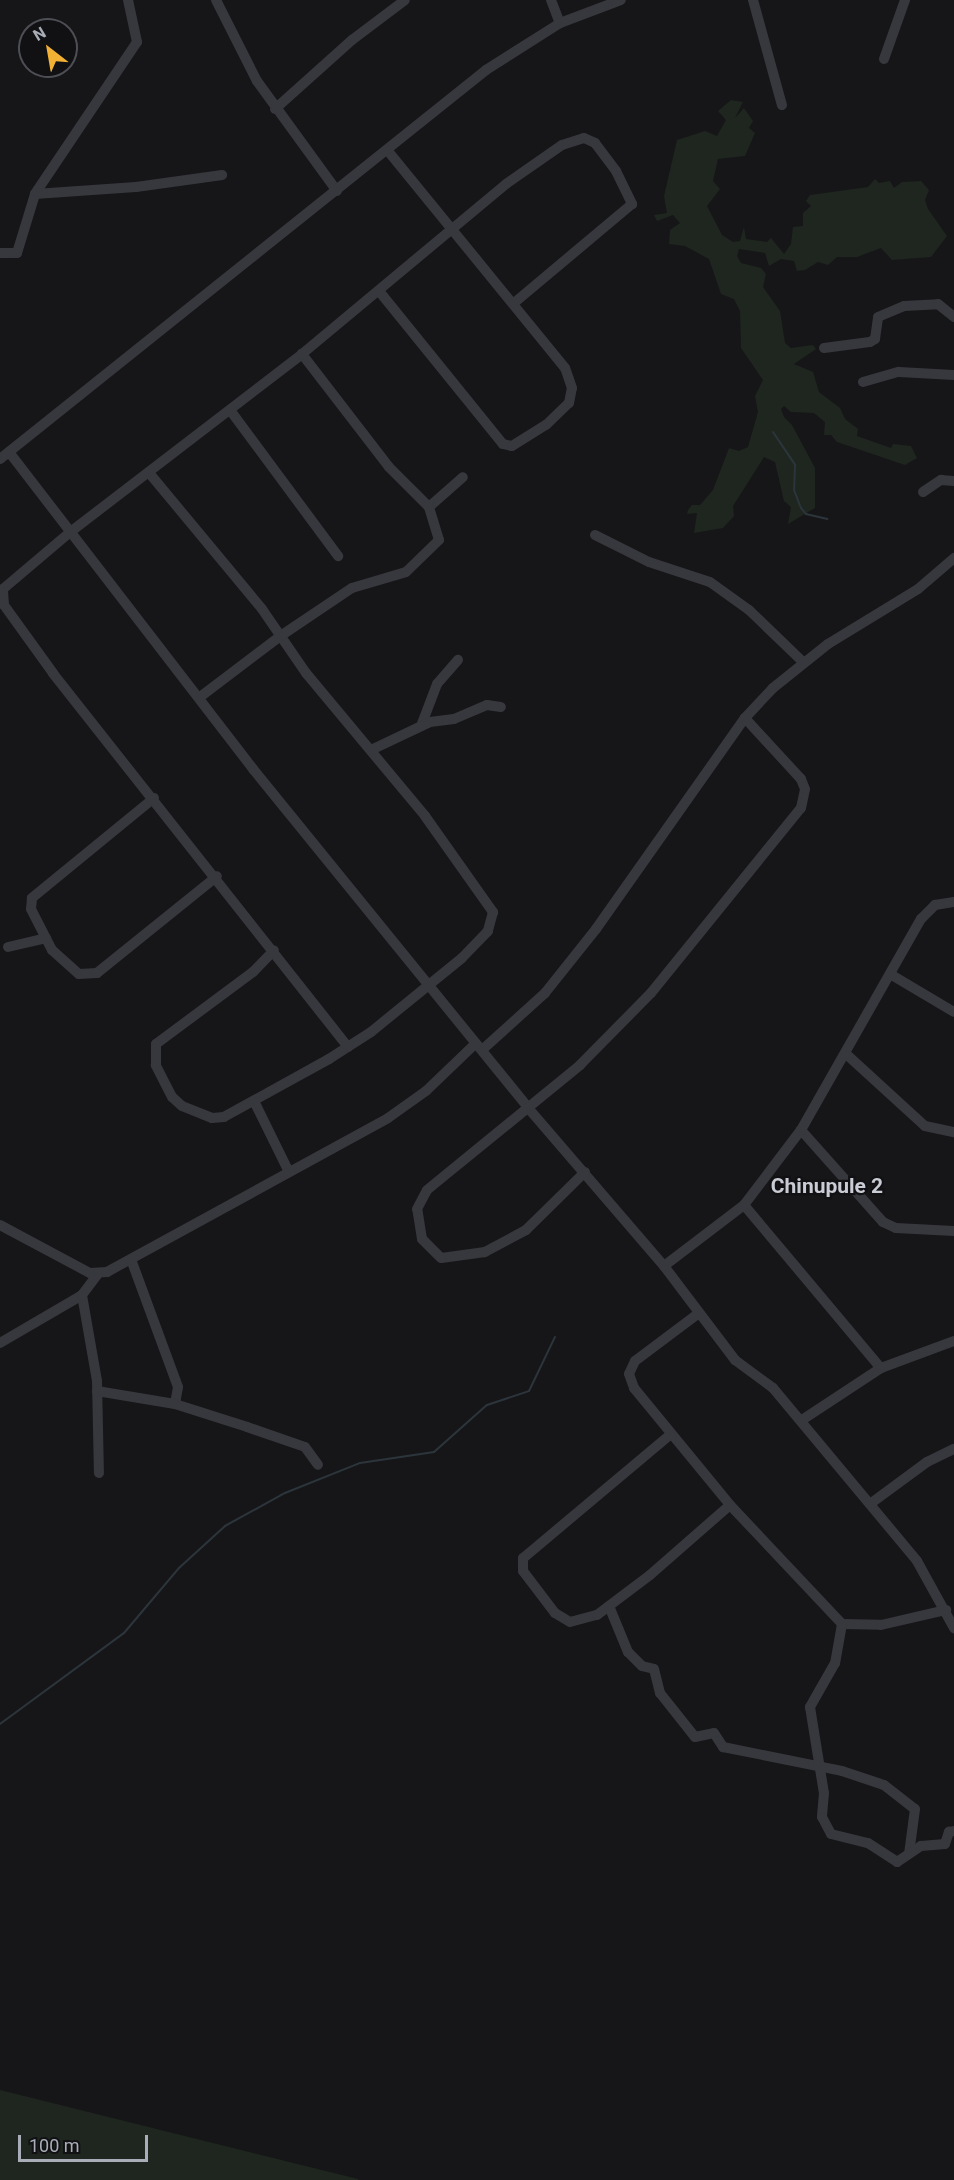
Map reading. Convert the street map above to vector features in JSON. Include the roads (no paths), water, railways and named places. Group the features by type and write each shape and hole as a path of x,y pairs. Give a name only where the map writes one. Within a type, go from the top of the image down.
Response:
{"street":[{"path":"0,253 17,253 35,194 137,42 128,0"},
{"path":"216,0 275,109 337,191"},
{"path":"275,109 352,40 405,0"},
{"path":"550,0 560,22"},
{"path":"621,0 560,22 486,70 389,152 5,455 62,517 69,533 200,697 253,769 529,1109 664,1266 735,1360 773,1388 802,1420 917,1561 954,1628"},
{"path":"753,0 782,105"},
{"path":"884,59 905,0"},
{"path":"348,1047 4,605 2,596 8,583 69,533 150,474 302,354 506,184 562,145 584,138 595,143 626,187 632,204 514,303"},
{"path":"379,291 498,440 512,446 563,411 572,394 565,368 389,152"},
{"path":"35,194 135,187 222,175"},
{"path":"824,348 870,342 875,339 878,317 904,306 938,304 954,317"},
{"path":"200,697 279,637 352,588 406,572 439,540 429,507 389,466 302,354"},
{"path":"863,382 899,372 954,375"},
{"path":"230,410 338,556"},
{"path":"150,474 262,609 279,637 371,750 493,912 488,932 430,985 348,1047 218,1119 182,1106 172,1097 156,1065 154,1049 165,1035 232,988 274,950"},
{"path":"429,507 463,477"},
{"path":"923,492 940,480 954,481"},
{"path":"595,536 649,562 710,582 749,610 803,662"},
{"path":"0,1343 82,1295 98,1274 132,1262 398,1111 426,1091 545,993 596,929 745,718 803,662 918,589 954,558"},
{"path":"421,726 431,708 437,684 458,660"},
{"path":"371,750 421,726 454,720 486,705 501,707"},
{"path":"585,1172 525,1230 500,1246 457,1258 433,1252 422,1239 416,1218 421,1198 580,1065 651,993 801,808 805,789 801,779 745,718"},
{"path":"154,798 32,898 31,909 46,938 69,968 79,974 97,973 217,876"},
{"path":"664,1266 744,1205 801,1130 927,912 944,900 954,902"},
{"path":"8,947 46,938"},
{"path":"890,974 954,1012"},
{"path":"845,1053 925,1126 954,1132"},
{"path":"254,1101 290,1172"},
{"path":"801,1130 884,1222 896,1228 954,1230"},
{"path":"744,1205 881,1368"},
{"path":"0,1225 98,1274"},
{"path":"132,1262 178,1387 175,1404"},
{"path":"82,1295 97,1391 99,1473"},
{"path":"699,1313 631,1366 634,1388 730,1505 842,1624 881,1625 946,1610"},
{"path":"802,1420 881,1368 954,1341"},
{"path":"97,1391 175,1404 305,1447 318,1465"},
{"path":"671,1434 539,1541 521,1563 541,1596 562,1618 580,1622 609,1606 730,1505"},
{"path":"870,1504 927,1462 954,1449"},
{"path":"609,1606 628,1652 642,1666 654,1669 660,1693 695,1737 714,1733 723,1747 884,1785 915,1809 909,1854"},
{"path":"842,1624 835,1663 810,1707 824,1793 822,1817 831,1834 868,1843 897,1862 921,1846 945,1844 949,1832 954,1831"}],"waterway":[{"path":"773,432 795,465 794,490 801,508 806,514 827,519"},
{"path":"0,1724 124,1633 179,1568 225,1526 285,1493 360,1463 434,1452 487,1405 529,1391 555,1337"}],"district":[{"name":"Chinupule 2","path":"827,1186"}]}
